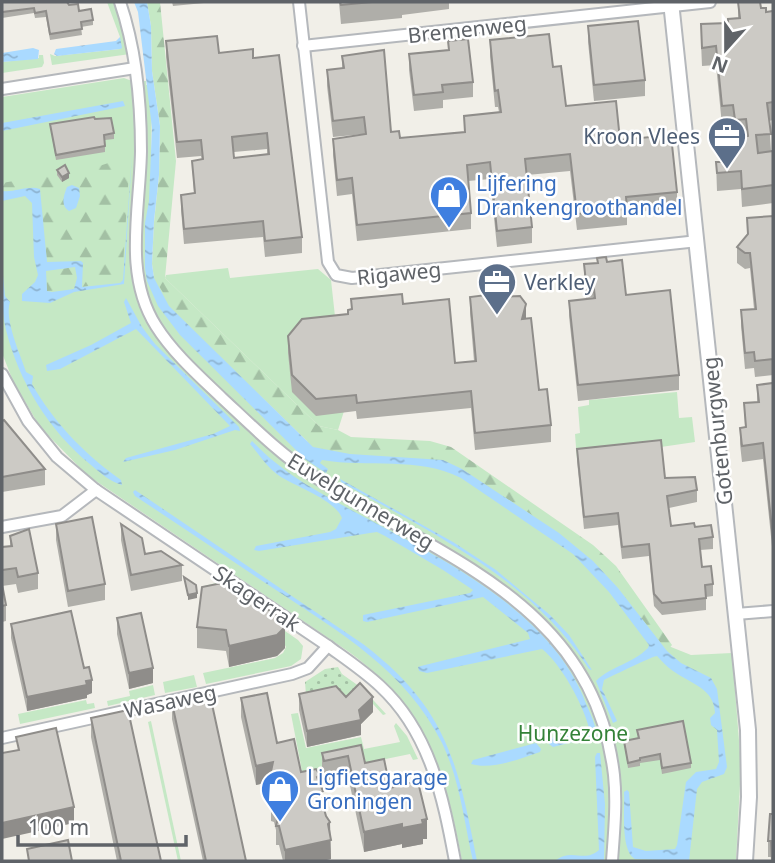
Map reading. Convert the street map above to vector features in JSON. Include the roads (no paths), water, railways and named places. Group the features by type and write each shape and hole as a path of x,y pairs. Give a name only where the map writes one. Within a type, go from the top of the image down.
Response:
{"street":[{"name":"Euvelgunnerweg","path":"120,2 126,20 141,106 136,268 142,296 157,328 208,384 286,456 316,477 414,533 495,584 532,614 555,638 584,678 598,708 607,739 615,787 612,861"},
{"name":"Rigaweg","path":"299,2 327,262 332,271 341,278 698,241"},
{"name":"Bremenweg","path":"303,46 672,3 710,2"},
{"name":"Gotenburgweg","path":"672,3 749,751 745,861"},
{"path":"2,89 135,68"},
{"name":"Skagerrak","path":"2,374 35,430 57,457 96,490 328,646 382,687 415,729 428,753 445,809 455,861"},
{"path":"2,527 62,516 96,490"},
{"path":"736,614 773,611"},
{"name":"Wasaweg","path":"2,738 292,674 308,667 328,646"}],"water":[{"path":"134,2 147,2 151,26 152,71 160,126 152,264 154,278 169,306 313,447 350,454 443,460 462,469 559,533 593,561 618,588 667,651 681,663 711,678 717,689 727,767 724,774 702,782 697,789 689,861 635,859 630,854 625,838 624,792 629,792 633,847 646,851 675,849 686,782 696,772 716,769 719,762 717,730 711,725 710,718 715,713 714,705 706,692 671,669 657,656 654,657 604,680 602,689 617,721 613,723 596,681 642,653 649,645 609,592 573,554 461,478 445,471 410,465 322,460 320,463 328,469 326,473 305,459 180,335 158,306 147,281 145,268 145,223 149,201 152,128 138,12"},
{"path":"120,37 120,49 57,56 54,54 56,49 116,41"},
{"path":"33,48 39,50 38,59 2,62 2,53"},
{"path":"123,101 125,106 2,131 2,123"},
{"path":"132,154 124,284 74,292 50,303 22,301 22,294 35,282 38,275 34,257 32,203 25,196 2,201 2,191 40,189 47,262 81,261 82,287 120,283 123,280","holes":["75,267 77,278 74,289 47,291 46,271"]},
{"path":"72,185 79,188 80,196 76,208 69,211 64,206 64,200 67,187"},
{"path":"2,265 5,296 10,302 11,327 26,372 33,376 32,384 64,429 96,461 121,480 122,485 106,477 76,452 49,421 28,387 6,330"},
{"path":"126,298 155,344 240,431 235,430 175,450 123,462 126,458 213,434 230,426 136,329 60,369 47,371 46,365 131,323 124,302"},
{"path":"252,441 300,480 451,565 515,610 542,635 566,664 583,696 596,736 553,747 549,744 551,738 586,732 589,728 570,685 557,664 542,649 427,673 419,671 418,667 421,666 530,639 528,633 483,597 363,621 363,615 470,593 473,590 385,536 377,532 254,550 256,546 330,532 336,529 342,518 332,505 276,473 250,444"},
{"path":"340,479 453,542 496,570 550,615 569,635 592,670 539,609 509,584 444,540"},
{"path":"135,490 363,644 414,691 431,715 455,766 477,861 473,861 457,786 442,743 410,695 391,674 348,638 135,496"},
{"path":"536,743 541,749 540,752 524,758 497,765 471,764 473,760"},
{"path":"597,753 600,753 605,804 604,861 553,861 568,855 586,856 599,850"}],"place":[{"name":"Kroon Vlees","path":"727,170"},
{"name":"Lijfering Drankengroothandel","path":"449,229"},
{"name":"Verkley","path":"497,316"},
{"name":"Ligfietsgarage Groningen","path":"280,823"}],"park label":[{"name":"Hunzezone","path":"573,733"}]}
